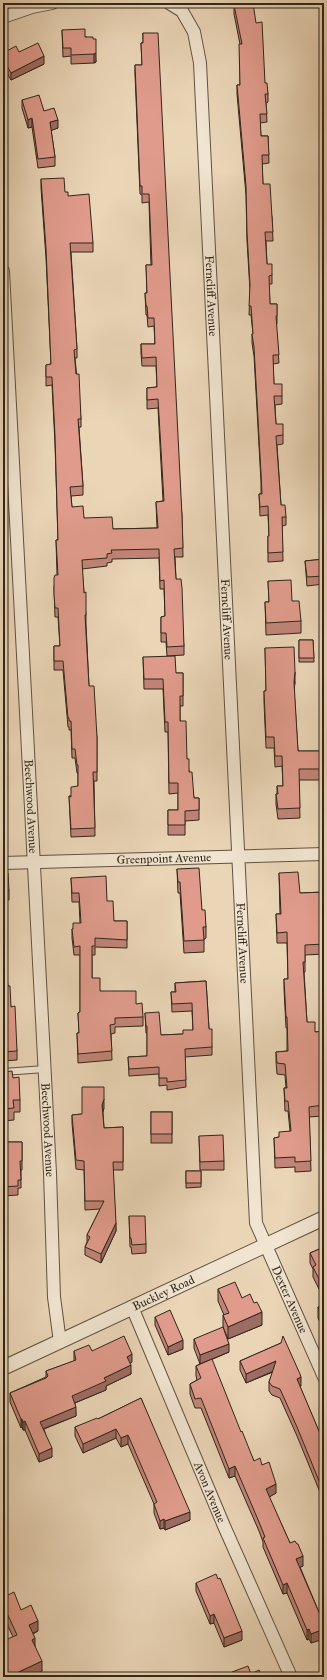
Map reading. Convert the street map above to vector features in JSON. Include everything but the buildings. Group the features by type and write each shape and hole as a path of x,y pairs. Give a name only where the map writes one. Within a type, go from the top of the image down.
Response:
{"street":[{"path":"3,17 32,7 52,3"},
{"name":"Ferncliff Avenue","path":"169,3 182,11 194,32 200,63 256,1223 265,1245"},
{"name":"Beechwood Avenue","path":"3,271 45,1069 54,1297 60,1342"},
{"name":"Greenpoint Avenue","path":"3,863 324,854"},
{"name":"Buckley Road","path":"3,1368 324,1218"},
{"name":"Dexter Avenue","path":"265,1245 324,1377"},
{"name":"Avon Avenue","path":"132,1307 224,1526 291,1677"}],"lane":[{"path":"3,1072 45,1069"}]}
